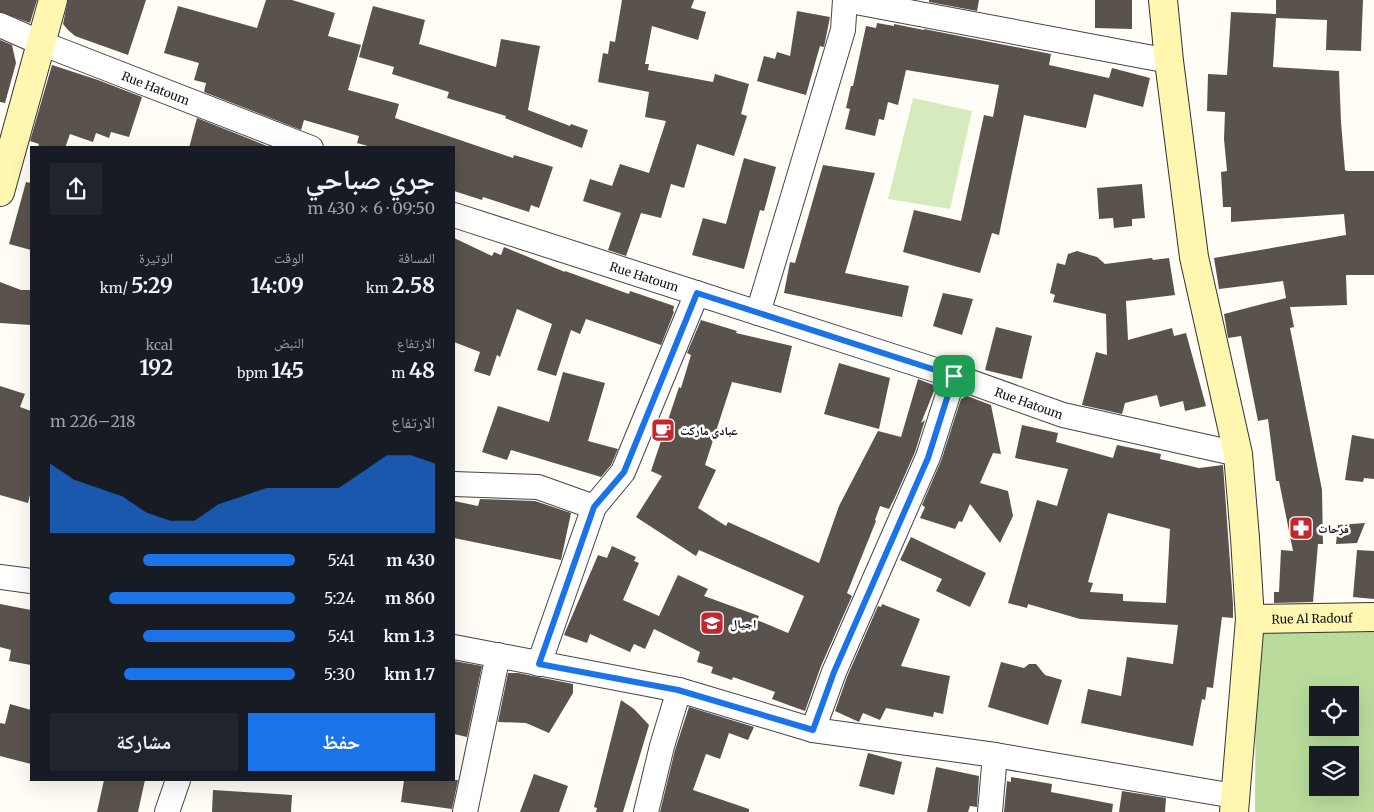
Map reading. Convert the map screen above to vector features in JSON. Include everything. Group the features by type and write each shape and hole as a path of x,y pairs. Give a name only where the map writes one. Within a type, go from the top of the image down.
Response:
{"street":[{"path":"0,192 53,0"},
{"path":"758,313 843,30 845,0 1169,61"},
{"path":"455,647 678,690 813,730 995,755 1234,804 1250,619 1238,454 1194,257 1169,61 1164,0"},
{"name":"Rue Hatoum","path":"0,25 41,43 306,146"},
{"name":"Rue Hatoum","path":"455,215 954,376 1063,415 1238,454"},
{"path":"539,664 594,507 624,472 697,293"},
{"path":"813,730 834,672 928,458 954,376"},
{"path":"455,484 538,487 594,507"},
{"path":"0,577 30,581"},
{"name":"Rue Al Radouf","path":"1250,619 1374,617"},
{"path":"465,812 498,655"},
{"path":"646,812 678,690"},
{"path":"990,812 995,755"},
{"path":"167,812 178,781"}],"green space":[{"path":"913,98 972,111 950,209 888,199"},
{"path":"1256,631 1374,632 1374,812 1255,812"}],"building":[{"path":"0,0 37,0 30,23 0,12"},
{"path":"68,0 146,0 128,55 75,36 68,30 63,24"},
{"path":"266,0 292,0 335,13 328,36 361,45 348,90 399,104 395,118 513,158 514,155 553,167 539,208 531,205 529,212 483,197 482,200 455,191 455,146 368,146 357,143 359,136 304,120 301,130 204,92 206,83 194,80 199,63 164,53 178,6 257,28"},
{"path":"622,0 694,0 691,8 706,12 698,40 652,26 645,64 649,64 648,70 713,82 715,74 749,84 741,114 747,116 734,156 697,144 684,188 671,184 661,218 641,213 626,256 608,250 621,213 583,201 590,179 612,186 620,164 649,173 666,121 645,117 649,92 598,82 603,53 608,54 610,41 615,42"},
{"path":"929,0 979,0 977,11 929,2"},
{"path":"1095,0 1132,0 1132,29 1095,28"},
{"path":"1276,0 1363,0 1361,51 1326,50 1327,20 1276,18 1273,67 1339,71 1345,170 1374,171 1374,275 1346,275 1347,305 1290,307 1294,327 1290,328 1322,490 1323,544 1318,544 1313,602 1274,603 1274,592 1279,592 1281,550 1293,551 1279,481 1276,481 1268,419 1258,421 1241,336 1228,338 1224,314 1286,298 1283,281 1219,289 1214,258 1346,235 1344,214 1231,222 1231,207 1223,207 1221,172 1227,171 1224,139 1225,112 1207,111 1208,74 1227,75 1231,12 1276,14"},
{"path":"373,6 425,20 419,44 496,67 501,39 540,46 528,110 570,126 571,124 588,130 582,148 505,118 506,116 447,98 449,92 392,74 394,67 359,57"},
{"path":"797,11 830,17 824,47 820,46 806,95 757,81 764,56 775,59 777,52 790,56"},
{"path":"877,23 924,29 1051,54 1049,65 1109,78 1112,68 1150,78 1143,107 1094,94 1086,128 1024,115 999,235 992,233 980,273 903,252 914,210 961,221 984,115 993,117 999,85 906,70 898,105 888,102 884,120 879,119 875,136 845,129 850,109 846,108 851,86 853,86 866,26 876,28"},
{"path":"0,40 12,45 16,63 5,103 0,102"},
{"path":"52,65 142,97 129,137 111,132 109,138 96,133 93,142 70,134 66,146 38,146 39,144 30,141"},
{"path":"197,118 267,146 190,146"},
{"path":"744,158 776,167 764,211 760,210 744,269 692,255 703,218 726,224"},
{"path":"823,165 875,173 845,273 909,286 902,317 784,293 790,262 795,263"},
{"path":"26,182 30,183 30,250 9,244"},
{"path":"1142,184 1145,218 1132,219 1132,226 1114,228 1113,218 1099,219 1097,188"},
{"path":"455,238 492,256 494,252 501,255 504,247 565,272 629,294 630,291 674,306 674,312 661,345 586,319 580,334 571,330 556,376 537,370 552,324 517,309 500,357 497,355 490,376 474,371 480,352 455,342"},
{"path":"1077,251 1097,257 1105,264 1152,258 1153,260 1169,258 1175,295 1126,301 1128,340 1172,328 1174,336 1186,333 1206,406 1185,411 1183,401 1160,407 1157,395 1125,403 1122,414 1082,405 1096,352 1107,355 1106,314 1053,302 1055,295 1050,293 1057,263 1065,265 1068,254"},
{"path":"0,282 21,290 30,290 30,325 0,323"},
{"path":"943,293 973,299 962,335 933,326"},
{"path":"701,320 737,331 736,333 792,346 781,393 732,382 705,465 716,470 698,508 726,526 728,522 819,563 839,506 878,431 901,437 918,379 936,386 921,423 925,420 915,452 896,495 889,509 880,506 876,521 847,593 852,596 821,666 805,711 772,699 775,692 733,677 732,680 711,673 713,667 697,662 700,652 654,629 645,649 634,644 630,652 590,634 587,643 564,635 598,555 607,558 612,546 636,557 634,561 639,563 623,600 659,616 678,575 708,589 704,596 759,616 757,620 788,633 790,629 804,596 699,550 696,556 636,517 662,476 651,471 679,387 681,388 691,355 687,353"},
{"path":"996,327 1032,336 1022,379 985,370"},
{"path":"839,363 890,378 879,429 824,414"},
{"path":"563,372 605,383 588,441 618,449 611,465 601,477 511,450 507,460 482,452 498,406 549,422"},
{"path":"0,386 25,394 20,407 30,411 30,495 28,503 0,495"},
{"path":"967,396 991,405 1001,454 993,453 980,483 1008,491 1013,516 1000,543 970,504 962,522 959,521 955,529 920,518 925,507 922,505 941,461 961,399"},
{"path":"1022,425 1058,433 1056,442 1113,458 1117,445 1161,454 1160,459 1199,468 1223,465 1233,618 1222,617 1213,688 1207,687 1205,700 1202,699 1193,746 1081,723 1088,689 1121,696 1127,657 1173,664 1178,625 1080,619 1028,604 1027,608 1008,603 1037,500 1057,506 1068,469 1015,458","holes":["1108,513 1170,529 1166,603 1123,601 1123,594 1090,592 1093,583 1088,582"]},
{"path":"1352,435 1374,439 1374,479 1364,478 1363,482 1345,480"},
{"path":"480,499 535,501 571,513 561,560 455,538 455,501 478,506"},
{"path":"1365,523 1357,543 1336,544 1338,525"},
{"path":"911,537 986,573 970,607 936,591 942,579 900,560"},
{"path":"1357,550 1374,551 1374,599 1353,597"},
{"path":"0,604 30,610 30,665 9,661 11,650 0,647"},
{"path":"882,604 920,619 901,666 950,676 943,714 934,712 933,717 886,708 880,720 863,713 859,722 835,711 847,677 878,606 881,607"},
{"path":"455,661 482,666 467,737 455,734"},
{"path":"1001,662 1024,668 1029,664 1036,664 1045,675 1062,680 1048,725 988,707"},
{"path":"508,673 518,673 573,684 573,693 549,733 526,723 498,722"},
{"path":"621,700 634,709 649,725 623,812 596,812 597,808 594,807"},
{"path":"10,704 30,710 30,764 0,756 0,723 5,724"},
{"path":"689,707 754,727 748,740 729,733 720,759 706,754 693,790 749,809 749,812 660,812 675,750"},
{"path":"868,753 902,762 894,795 859,786"},
{"path":"936,767 979,776 977,807 970,806 968,812 927,812"},
{"path":"534,774 568,786 559,812 520,812"},
{"path":"1011,777 1052,784 1051,792 1113,804 1112,812 1004,812 1007,781 1011,782"},
{"path":"458,780 452,809 401,802 404,781"},
{"path":"104,781 145,781 138,812 97,812"},
{"path":"213,790 292,795 291,812 212,812"},
{"path":"1122,791 1166,798 1165,812 1119,812"}],"place":[{"name":"عبادي ماركت","path":"663,430"},
{"name":"فرحات","path":"1301,528"},
{"name":"اجيال","path":"712,623"}],"route":[{"path":"697,293 954,376 928,458 834,672 813,730 678,690 539,664 594,507 624,472 697,293"}]}
